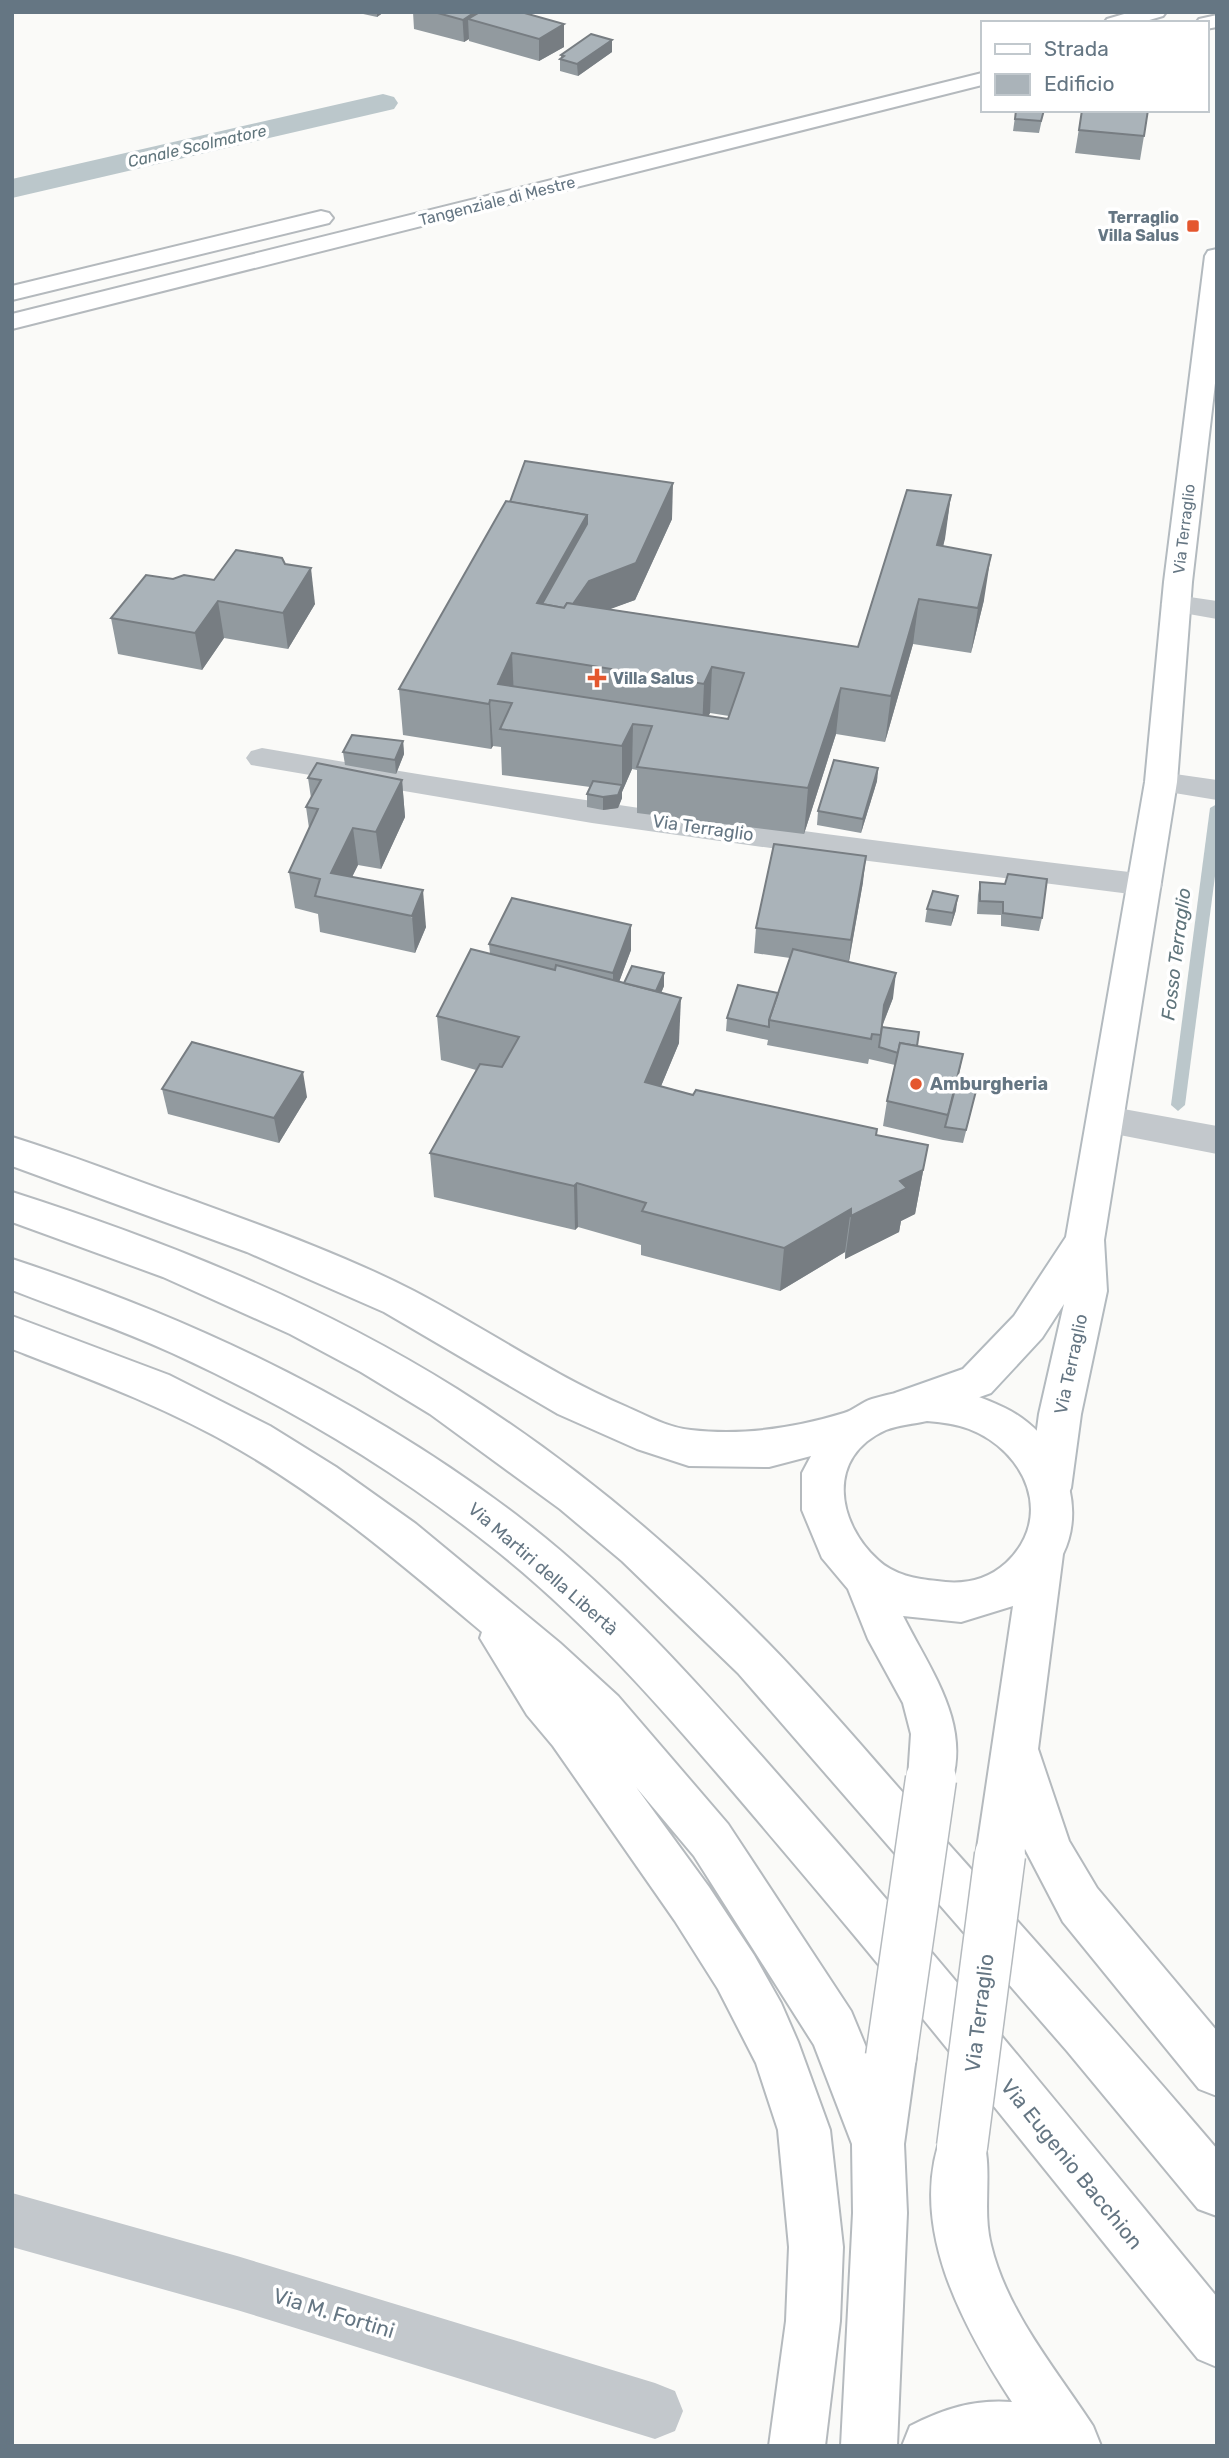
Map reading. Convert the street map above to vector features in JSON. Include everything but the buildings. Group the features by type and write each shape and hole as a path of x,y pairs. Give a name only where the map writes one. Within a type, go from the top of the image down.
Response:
{"main road":[{"path":"1122,21 1156,12"},
{"name":"Tangenziale di Mestre","path":"12,322 981,79"},
{"path":"12,293 346,212"},
{"name":"Via Terraglio","path":"1050,1488 1060,1414 1087,1291 1085,1240 1146,885 1173,784 1177,604 1217,257"},
{"path":"12,1151 261,1241 398,1301 573,1402 652,1437 689,1448 769,1449 852,1428 879,1413 910,1405 945,1405 996,1423 1011,1433 1035,1458 1050,1488 1053,1520 1042,1555 1022,1577 996,1594 952,1603 906,1596 884,1588 865,1576 848,1561 827,1528 820,1490 830,1456 852,1428"},
{"path":"12,1207 231,1288 341,1342 442,1400 538,1466 628,1538 696,1599 754,1659 1085,2034 1217,2190"},
{"name":"Via Terraglio","path":"910,1405 977,1381 1028,1327 1085,1240"},
{"name":"Via Martiri della Libertà","path":"12,1274 183,1339 270,1381 430,1476 509,1535 578,1594 641,1655 696,1714 929,1987"},
{"path":"12,1332 155,1387 255,1438 371,1515 544,1657 601,1711 711,1840 833,2029 878,2144"},
{"name":"Via Terraglio","path":"1042,1555 962,2147 959,2213 968,2262 984,2302 1073,2446"},
{"path":"865,1576 884,1625 924,1698 934,1734 932,1779 878,2144 880,2213 869,2446"},
{"path":"478,1601 543,1700 569,1731 692,1904 736,1972 763,2021 780,2060 804,2130 816,2247 813,2321 797,2446"},
{"path":"1014,1747 1049,1851 1080,1905 1217,2071"},
{"name":"Via Eugenio Bacchion","path":"929,1987 1063,2156 1217,2340"},
{"path":"930,2446 958,2433 1007,2430 1032,2434 1060,2446"}],"street":[{"path":"1177,604 1217,610"},
{"name":"Via Terraglio","path":"262,758 517,801 840,849 1146,885"},
{"path":"1173,784 1217,790"},
{"path":"1107,1119 1202,1137"},
{"name":"Via M. Fortini","path":"12,2220 237,2283 655,2411"}],"waterway":[{"name":"Canale Scolmatore","path":"12,189 383,103"},
{"name":"Fosso Terraglio","path":"1178,1105 1217,808"}],"place":[{"name":"Terraglio Villa Salus","path":"1193,226"},
{"name":"Villa Salus","path":"597,678"},
{"name":"Amburgheria","path":"916,1084"}]}
